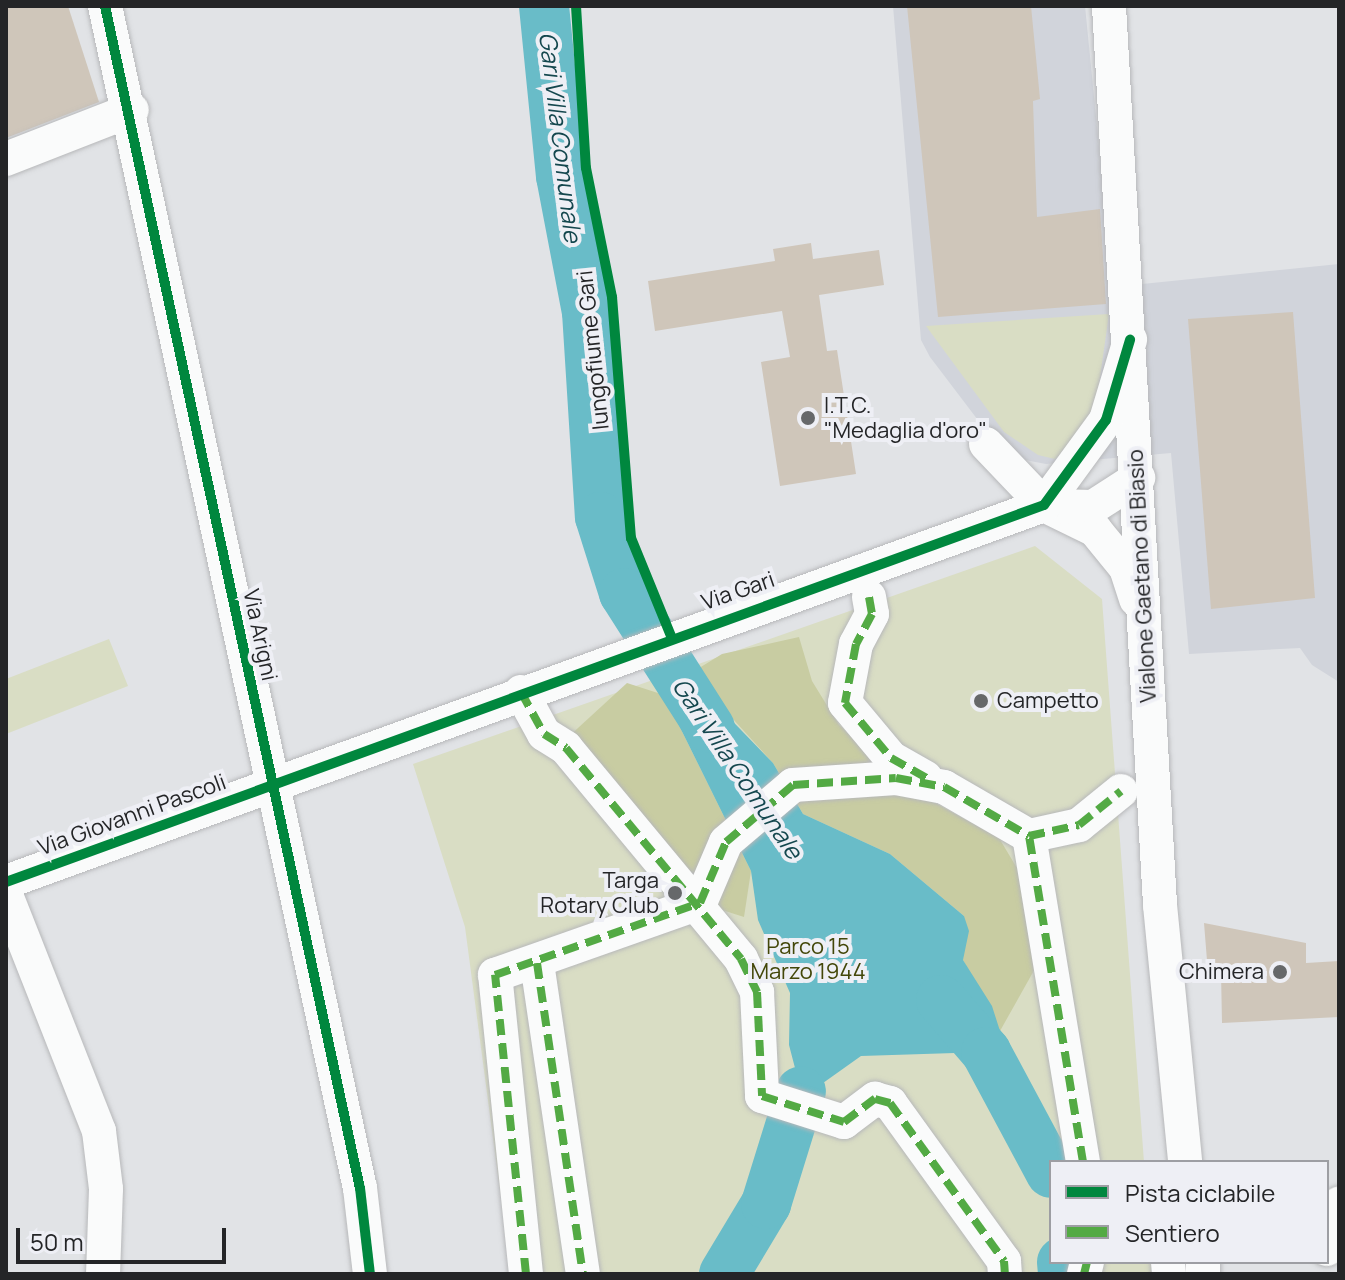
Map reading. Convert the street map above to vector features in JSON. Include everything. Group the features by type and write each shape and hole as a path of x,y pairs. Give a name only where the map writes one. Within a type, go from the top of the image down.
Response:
{"street":[{"name":"Via Arigni","path":"105,6 132,110 271,787 360,1188 370,1274"},
{"name":"Vialone Gaetano di Biasio","path":"1109,6 1144,626 1180,1156"},
{"path":"6,159 132,110"},
{"path":"1052,498 1106,420 1130,340"},
{"path":"986,444 1095,530 1126,568 1144,626"},
{"name":"Via Gari","path":"271,787 671,636 1052,498 1093,507 1138,478"},
{"path":"869,597 872,614 856,644 845,703 891,758 1029,836 1079,825 1121,791"},
{"path":"521,692 544,734 566,748 700,903 757,992 757,1069 762,1096 774,1103 844,1122 875,1099 890,1103 1004,1261 1005,1274"},
{"path":"526,1274 495,975 537,963 700,903 726,842 793,785 896,778 944,787"},
{"name":"Via Giovanni Pascoli","path":"6,882 271,787"},
{"path":"1029,836 1083,1160"},
{"path":"6,895 99,1131 106,1189 103,1274"},
{"path":"537,963 583,1274"},
{"path":"1329,1242 1339,1204"}],"shaded area":[{"path":"893,6 1085,6 1113,287 1339,264 1339,682 1312,665 1300,648 1189,654 1171,453 1046,464 1020,459 987,432 930,357 921,340"}],"green space":[{"path":"1109,314 1096,405 1071,446 1055,459 1038,455 1004,432 926,326"},
{"name":"Parco 15 Marzo 1944","path":"1035,546 1102,599 1144,1160 1049,1160 1049,1264 1151,1264 1152,1274 511,1274 465,927 413,764"},
{"path":"799,637 812,681 839,725 906,787 999,838 1026,883 1046,949 1000,1031 963,960 964,916 890,854 803,814 773,763 691,673 722,654"},
{"path":"109,639 128,686 6,734 6,679"},
{"path":"627,683 664,695 751,871 744,917 700,903 566,739"}],"water":[{"path":"683,670 773,763 803,814 890,854 964,916 969,931 963,960 992,1006 1000,1031 986,1052 861,1056 816,1088 801,1091 789,1045 790,993 758,920 751,871 664,695 665,682"}],"building":[{"path":"6,6 68,6 99,102 6,138"},
{"path":"907,6 1031,6 1040,99 1033,101 1037,217 1100,209 1106,304 938,317"},
{"name":"I.T.C. \"Medaglia d'oro\"","path":"811,243 813,259 879,250 884,285 819,295 827,351 837,350 856,474 780,486 761,362 790,357 782,311 655,331 648,281 775,261 773,249"},
{"path":"1293,312 1315,598 1211,609 1188,319"},
{"name":"Chimera","path":"1204,923 1306,943 1306,963 1339,961 1339,1017 1222,1023 1221,972 1208,973"}],"waterway":[{"name":"Gari Villa Comunale","path":"544,6 561,176 587,312 600,517 624,593 710,728"},
{"name":"Gari Villa Comunale","path":"941,1000 986,1052 1049,1169"},
{"path":"724,1274 766,1204 801,1091"},
{"name":"Gari Villa Comunale","path":"1062,1264 1063,1274"}],"marked path":[{"path":"869,597 872,614 856,644 845,703 891,758 930,780"},
{"path":"521,692 544,734 566,748 741,959 757,992 762,1096 844,1122 875,1099 890,1103 1004,1261 1005,1274"},
{"path":"526,1274 495,975 700,903 726,842 793,785 896,778 944,787 1029,836"},
{"path":"1083,1160 1029,836 1079,825 1121,791"},
{"path":"537,963 583,1274"},
{"path":"1084,1274 1086,1264"}],"cycle path":[{"path":"105,6 360,1188 370,1274"},
{"name":"lungofiume Gari","path":"576,6 586,168 612,297 631,538 671,636"},
{"path":"6,882 1044,505 1106,420 1130,340"}],"place":[{"name":"I.T.C. \"Medaglia d'oro\"","path":"808,418"},
{"name":"Campetto","path":"981,701"},
{"name":"Targa Rotary Club","path":"675,893"},
{"name":"Chimera","path":"1280,972"}]}
